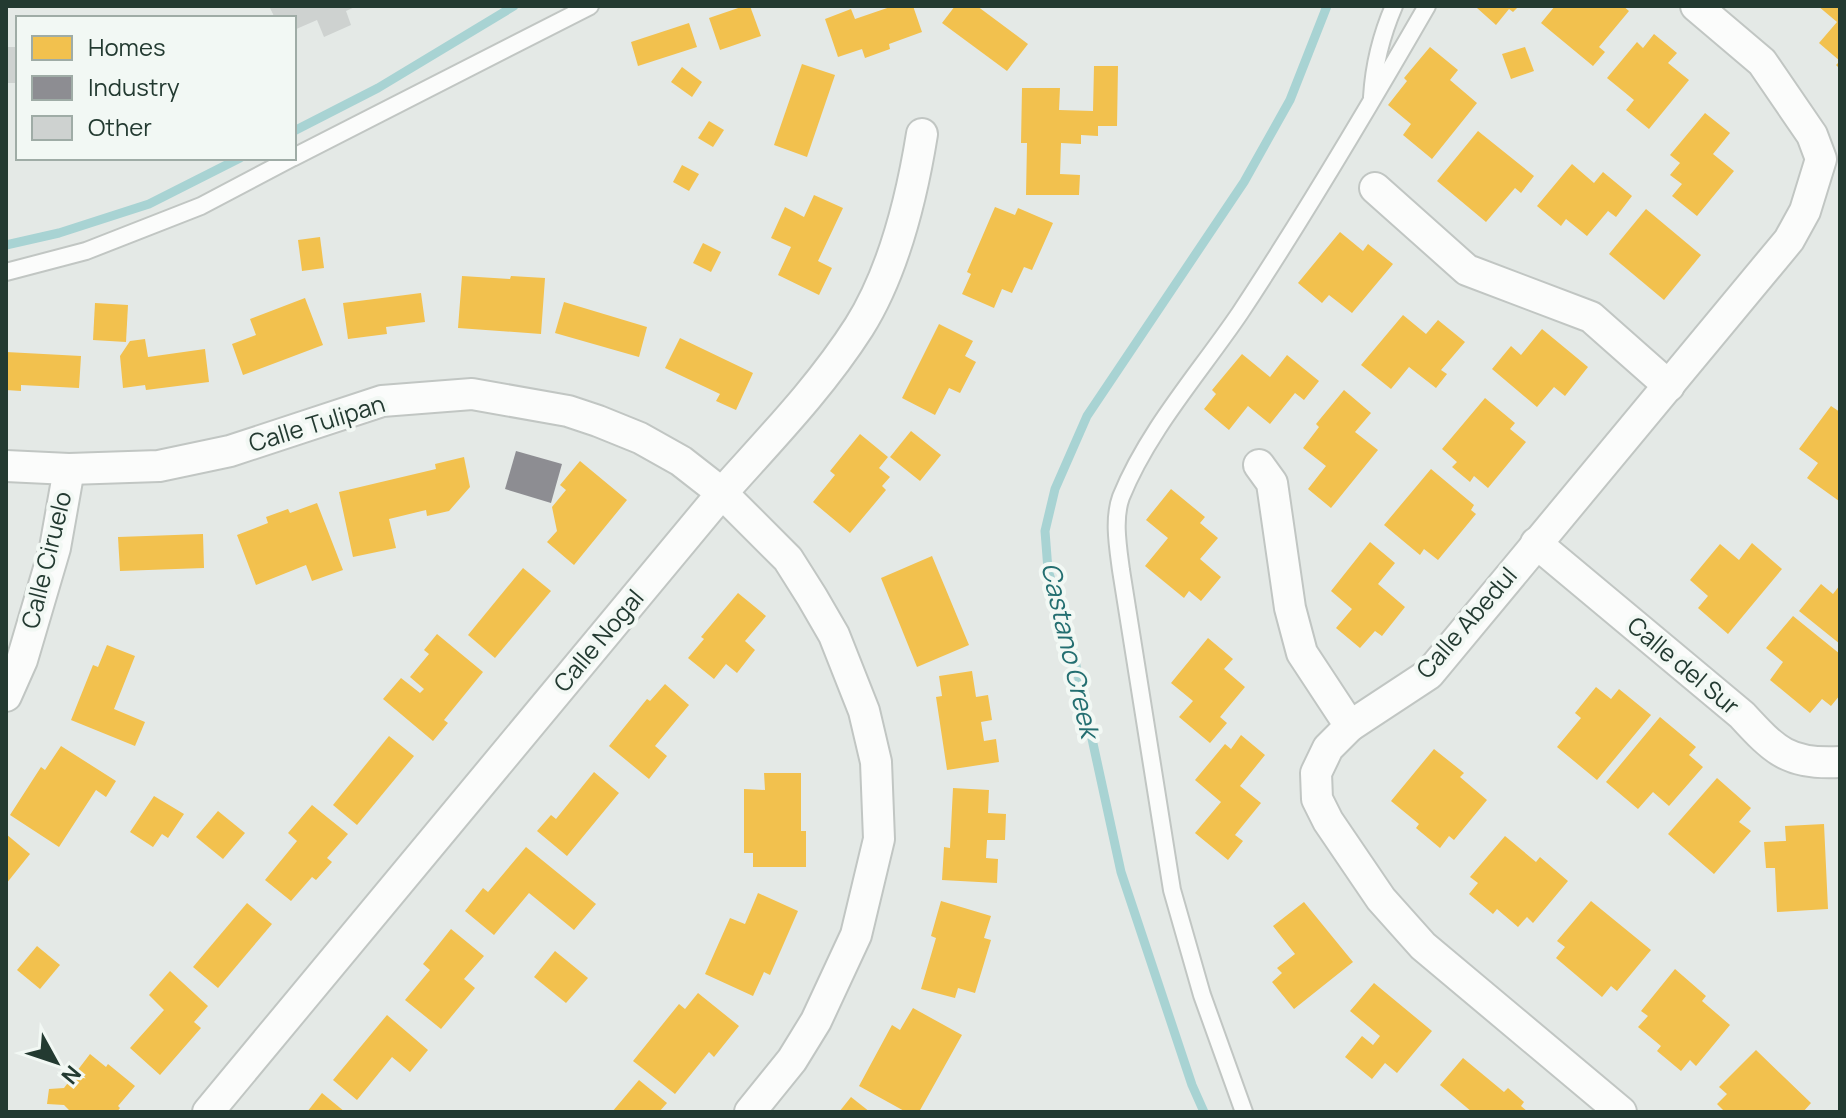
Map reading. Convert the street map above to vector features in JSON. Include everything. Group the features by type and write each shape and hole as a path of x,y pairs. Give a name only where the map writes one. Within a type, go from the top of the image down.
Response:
{"street":[{"name":"Calle Abedul","path":"1621,1112 1423,946 1381,899 1328,821 1317,799 1316,773 1328,748 1350,726 1429,674 1789,240 1805,211 1821,159 1806,125 1762,62 1696,6"},
{"name":"Calle Nogal","path":"208,1112 722,493 811,393 860,326 902,224 913,187 922,134"},
{"path":"1375,188 1467,270 1591,317 1669,386"},
{"name":"Calle Tulipan","path":"6,466 69,469 159,466 230,451 382,401 426,395 472,394 568,411 598,421 640,438 681,461 722,493 788,559 834,635 864,711 876,762 879,839 856,935 836,983 808,1034 792,1060 750,1112"},
{"path":"1259,465 1272,483 1290,608 1302,653 1350,726"},
{"name":"Calle Ciruelo","path":"6,696 22,660 55,548 69,469"},
{"name":"Calle del Sur","path":"1536,543 1742,715 1762,737 1786,756 1811,764 1840,762"}],"lane":[{"path":"296,156 590,6"},
{"path":"1372,103 1374,66 1394,6"},
{"path":"1244,1112 1202,995 1172,890 1121,570 1117,528 1120,499 1148,445 1239,313 1345,149 1427,6"},
{"path":"6,272 100,246 201,206 289,160"}],"building: Homes":[{"path":"750,6 761,36 720,50 709,18"},
{"path":"893,6 913,6 922,32 889,44 890,49 865,58 862,49 838,57 825,19 851,9 855,19"},
{"path":"955,6 977,6 1028,44 1007,71 942,23"},
{"path":"1519,6 1513,12 1509,9 1496,25 1477,8"},
{"path":"1555,6 1623,6 1629,11 1599,47 1605,52 1593,66 1541,23"},
{"path":"1818,6 1840,6 1840,61 1819,43 1837,22"},
{"path":"689,23 697,47 638,66 631,42"},
{"path":"1654,34 1677,53 1668,63 1689,80 1649,129 1626,110 1634,100 1607,78 1637,42 1643,48"},
{"path":"1430,47 1458,70 1450,80 1477,103 1432,159 1403,135 1411,124 1388,105 1407,81 1404,78"},
{"path":"1525,47 1534,71 1511,79 1502,54"},
{"path":"802,64 835,75 807,157 774,145"},
{"path":"1094,66 1118,66 1117,126 1098,126 1098,136 1081,135 1081,144 1061,143 1060,174 1080,175 1079,195 1026,195 1027,143 1021,143 1022,88 1060,88 1059,110 1093,111"},
{"path":"682,67 702,82 692,97 671,82"},
{"path":"1705,113 1730,133 1713,154 1734,171 1697,216 1672,196 1682,184 1670,175 1680,163 1670,155"},
{"path":"709,121 724,130 713,147 698,138"},
{"path":"1478,131 1534,176 1521,193 1515,188 1486,222 1437,181"},
{"path":"1572,164 1594,183 1603,172 1632,196 1616,217 1608,211 1587,236 1566,219 1561,226 1537,206"},
{"path":"682,165 699,174 689,191 673,182"},
{"path":"814,195 843,208 818,261 832,268 819,295 778,275 791,247 771,238 785,207 804,217"},
{"path":"995,207 1015,215 1018,208 1053,223 1032,270 1024,267 1012,293 1002,289 994,308 962,294 971,274 967,272"},
{"path":"1646,209 1701,255 1664,300 1609,254"},
{"path":"1340,232 1363,251 1368,244 1393,264 1352,313 1329,295 1322,303 1298,283"},
{"path":"320,237 324,268 302,271 298,240"},
{"path":"703,243 721,252 711,272 693,263"},
{"path":"462,276 545,278 541,334 458,328"},
{"path":"421,293 425,322 386,327 387,334 348,339 343,303"},
{"path":"305,298 323,345 243,375 232,344 256,335 250,319"},
{"path":"564,302 647,327 639,357 555,333"},
{"path":"95,303 128,305 126,342 93,340"},
{"path":"1403,315 1426,334 1438,320 1465,342 1441,370 1447,374 1436,388 1409,367 1391,389 1361,365"},
{"path":"939,324 973,341 965,356 976,362 960,393 949,388 935,415 902,398"},
{"path":"1542,329 1588,367 1565,396 1554,387 1537,407 1492,369 1511,346 1521,355"},
{"path":"680,338 753,373 736,410 716,401 720,394 665,368"},
{"path":"145,339 148,357 205,349 209,382 146,390 145,385 123,388 120,356 130,341"},
{"path":"6,352 81,356 79,388 21,385 21,391 6,390"},
{"path":"1242,354 1270,377 1287,355 1319,381 1304,400 1295,393 1270,424 1248,406 1229,430 1204,409 1216,394 1212,390"},
{"path":"1344,390 1371,413 1355,432 1378,450 1331,508 1308,489 1326,466 1303,448 1319,427 1316,424"},
{"path":"1485,398 1515,423 1510,429 1526,442 1488,488 1474,476 1470,482 1452,467 1457,462 1442,449"},
{"path":"1831,406 1840,412 1839,501 1807,478 1818,463 1799,449"},
{"path":"911,431 941,455 920,481 890,457"},
{"path":"860,434 888,457 879,468 890,477 882,486 886,490 850,533 813,502 835,475 830,471"},
{"path":"464,457 470,487 449,511 427,516 426,510 389,519 396,548 353,557 339,492 436,469 435,464"},
{"path":"580,461 627,500 574,565 547,542 557,531 552,507 566,490 560,485"},
{"path":"1431,469 1474,505 1471,510 1476,514 1438,560 1424,549 1420,555 1384,525"},
{"path":"1171,489 1205,517 1200,523 1218,538 1200,559 1221,577 1201,601 1189,591 1184,598 1145,566 1168,538 1146,520"},
{"path":"317,503 343,570 312,581 306,565 256,585 237,535 268,523 266,517 288,509 290,513"},
{"path":"203,534 204,568 120,571 118,537"},
{"path":"1370,542 1395,563 1378,584 1405,607 1382,636 1375,631 1360,648 1336,628 1352,609 1331,591"},
{"path":"1752,543 1782,569 1728,634 1698,608 1708,596 1690,580 1720,544 1739,560"},
{"path":"932,556 969,645 917,667 881,578"},
{"path":"523,568 551,591 495,658 468,635"},
{"path":"1821,584 1833,594 1840,585 1840,644 1799,611"},
{"path":"738,593 766,616 745,641 755,650 737,673 726,664 714,679 688,658 704,639 701,637"},
{"path":"1793,616 1840,654 1840,695 1831,706 1822,699 1810,713 1770,680 1783,662 1766,648"},
{"path":"437,634 483,672 444,720 448,723 433,741 383,699 401,678 420,693 424,689 410,677 429,654 424,650"},
{"path":"1208,638 1233,659 1224,669 1245,687 1220,717 1227,723 1210,743 1179,717 1193,701 1171,683"},
{"path":"107,645 135,656 114,709 145,722 135,746 71,720 93,665 98,667"},
{"path":"972,671 976,697 988,695 992,720 981,722 984,741 996,739 999,762 947,770 936,697 942,696 939,676"},
{"path":"665,684 689,705 655,746 667,756 649,779 609,746 647,699 650,701"},
{"path":"1596,687 1611,699 1619,689 1651,715 1597,780 1557,747 1581,718 1575,713"},
{"path":"1660,717 1696,747 1689,755 1703,767 1669,806 1653,792 1638,809 1606,782"},
{"path":"1241,735 1265,755 1240,786 1261,803 1235,835 1243,841 1228,860 1195,833 1221,802 1195,780 1225,744 1231,749"},
{"path":"389,736 414,756 357,825 333,805"},
{"path":"61,746 116,781 106,797 96,790 59,847 10,815 41,767 45,770"},
{"path":"1434,749 1464,773 1460,777 1487,800 1454,840 1449,836 1440,848 1416,828 1419,824 1391,801"},
{"path":"594,772 619,793 567,856 537,831 551,815 556,819"},
{"path":"764,773 801,773 801,831 806,831 806,867 753,867 753,853 744,853 744,789 765,790"},
{"path":"1717,778 1751,808 1739,822 1751,831 1714,874 1668,834"},
{"path":"953,788 989,790 988,813 1006,814 1005,840 987,840 986,858 998,859 997,883 942,880 944,847 950,848"},
{"path":"154,796 184,814 168,838 162,834 153,847 130,832"},
{"path":"312,805 348,834 327,858 332,862 316,880 312,877 291,901 265,880 297,841 288,833"},
{"path":"218,811 245,833 223,859 196,837"},
{"path":"1824,824 1828,909 1777,912 1775,868 1766,868 1764,842 1786,841 1785,826"},
{"path":"6,834 30,854 6,884"},
{"path":"1505,836 1536,862 1540,857 1568,881 1533,923 1527,917 1518,927 1497,909 1493,914 1469,894 1478,883 1470,877"},
{"path":"526,847 596,904 574,930 529,893 494,935 465,911 483,888 488,892"},
{"path":"758,893 798,911 770,975 764,972 753,996 705,974 730,918 745,924"},
{"path":"941,901 991,916 984,938 991,940 975,993 958,988 955,998 921,989 936,938 931,936"},
{"path":"1591,901 1651,950 1617,991 1611,986 1602,997 1556,958 1565,947 1557,941"},
{"path":"1304,902 1353,962 1294,1009 1272,982 1282,973 1277,968 1295,954 1273,926"},
{"path":"247,903 272,924 218,988 193,967"},
{"path":"451,929 484,956 464,979 475,988 441,1029 405,1000 430,970 423,964"},
{"path":"37,946 60,965 40,989 17,970"},
{"path":"555,951 588,978 566,1003 534,977"},
{"path":"1675,969 1706,996 1702,1001 1730,1025 1696,1066 1690,1060 1681,1071 1657,1051 1661,1046 1638,1027 1648,1016 1641,1011"},
{"path":"170,971 208,1006 194,1022 201,1028 160,1075 130,1048 164,1010 149,995"},
{"path":"1374,983 1432,1031 1397,1073 1385,1063 1372,1079 1345,1057 1362,1036 1373,1045 1380,1036 1350,1011"},
{"path":"698,993 739,1026 714,1057 709,1052 675,1094 633,1061 679,1004 685,1009"},
{"path":"913,1008 962,1035 919,1112 906,1112 859,1086 892,1025 900,1030"},
{"path":"387,1015 428,1050 410,1072 392,1057 357,1100 333,1080"},
{"path":"1756,1050 1811,1103 1803,1112 1725,1112 1717,1104 1727,1094 1719,1087"},
{"path":"90,1054 135,1086 118,1106 117,1112 71,1112 64,1105 47,1104 49,1089 64,1088"},
{"path":"1463,1058 1504,1092 1508,1088 1524,1102 1521,1106 1528,1112 1472,1112 1440,1085"},
{"path":"639,1080 667,1103 659,1112 612,1112"},
{"path":"322,1093 345,1112 307,1112"},
{"path":"851,1097 870,1112 839,1112"}],"building: Industry":[{"path":"516,451 562,464 551,503 505,489"}],"building: Other":[{"path":"357,6 346,11 351,25 324,37 317,20 296,29 296,16 274,16 270,8"},
{"path":"6,47 16,47 16,83 6,83"}],"waterway":[{"path":"296,130 378,88 514,6"},
{"name":"Castano Creek","path":"1204,1112 1192,1085 1121,872 1072,647 1048,570 1045,531 1055,489 1087,416 1244,182 1290,100 1327,6"},
{"path":"6,245 59,233 149,204 236,160"}]}
